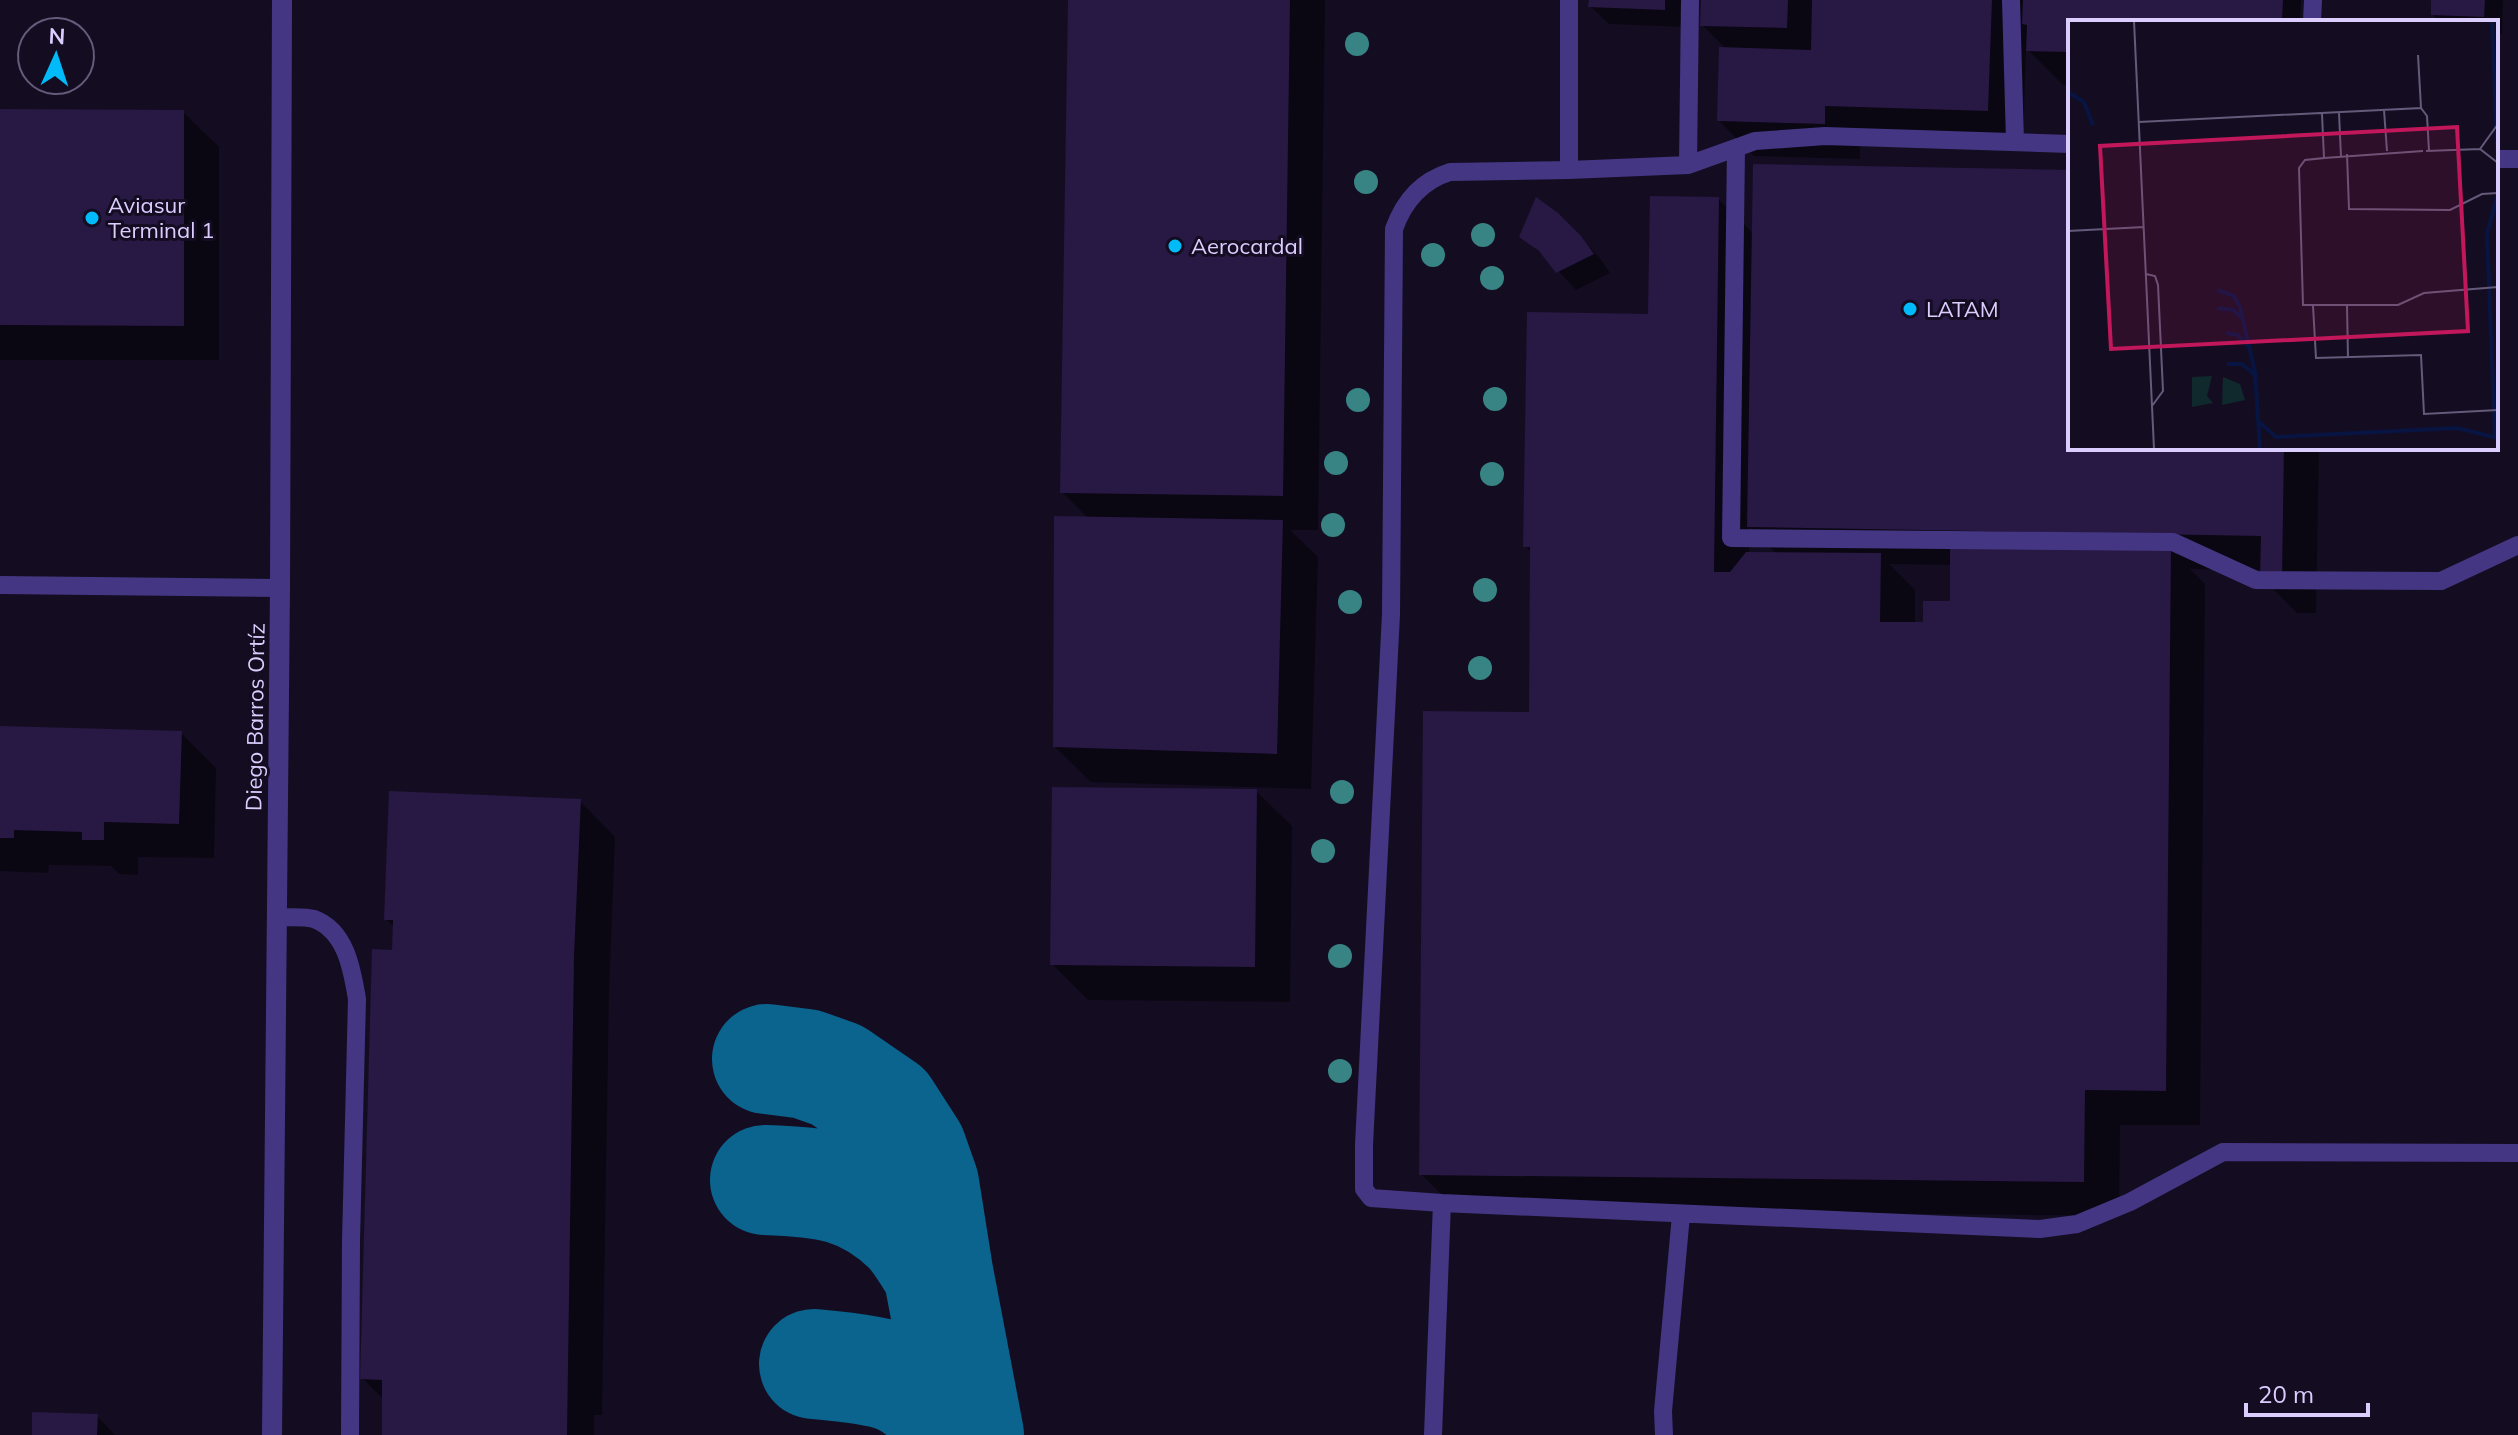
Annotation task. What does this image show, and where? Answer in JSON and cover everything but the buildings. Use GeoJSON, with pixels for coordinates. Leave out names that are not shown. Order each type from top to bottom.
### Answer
{"type":"FeatureCollection","features":[{"type":"Feature","properties":{"kind":"street","name":"Diego Barros Ortíz"},"geometry":{"type":"LineString","coordinates":[[272,1435],[282,0]]}},
{"type":"Feature","properties":{"kind":"lane"},"geometry":{"type":"LineString","coordinates":[[1569,0],[1569,170]]}},
{"type":"Feature","properties":{"kind":"lane"},"geometry":{"type":"LineString","coordinates":[[1688,165],[1690,0]]}},
{"type":"Feature","properties":{"kind":"lane"},"geometry":{"type":"LineString","coordinates":[[2011,0],[2015,141]]}},
{"type":"Feature","properties":{"kind":"lane"},"geometry":{"type":"LineString","coordinates":[[2312,20],[2313,0]]}},
{"type":"Feature","properties":{"kind":"lane"},"geometry":{"type":"LineString","coordinates":[[2068,144],[1825,136],[1755,141],[1688,165],[1450,172],[1433,177],[1402,208],[1394,229],[1391,614],[1364,1189],[1371,1198],[1442,1203],[2040,1229],[2077,1224],[2130,1202],[2223,1152],[2518,1153]]}},
{"type":"Feature","properties":{"kind":"lane"},"geometry":{"type":"LineString","coordinates":[[1736,148],[1731,538],[2173,542],[2256,580],[2441,581],[2518,545]]}},
{"type":"Feature","properties":{"kind":"lane"},"geometry":{"type":"LineString","coordinates":[[0,585],[280,588]]}},
{"type":"Feature","properties":{"kind":"lane"},"geometry":{"type":"LineString","coordinates":[[276,917],[313,919],[338,936],[351,967],[357,999],[350,1435]]}},
{"type":"Feature","properties":{"kind":"lane"},"geometry":{"type":"LineString","coordinates":[[1433,1435],[1442,1203]]}},
{"type":"Feature","properties":{"kind":"lane"},"geometry":{"type":"LineString","coordinates":[[1664,1435],[1663,1411],[1681,1215]]}},
{"type":"Feature","properties":{"kind":"taxiway"},"geometry":{"type":"LineString","coordinates":[[767,1059],[806,1064],[837,1075],[885,1108],[912,1150],[924,1184],[969,1435]]}},
{"type":"Feature","properties":{"kind":"taxiway"},"geometry":{"type":"LineString","coordinates":[[765,1180],[825,1185],[859,1195],[876,1204],[909,1230],[938,1272]]}},
{"type":"Feature","properties":{"kind":"taxiway"},"geometry":{"type":"LineString","coordinates":[[814,1364],[870,1371],[900,1379],[933,1403],[958,1435]]}},
{"type":"Feature","properties":{"kind":"place","name":"Aviasur Terminal 1"},"geometry":{"type":"Point","coordinates":[92,218]}},
{"type":"Feature","properties":{"kind":"place","name":"Aerocardal"},"geometry":{"type":"Point","coordinates":[1175,246]}},
{"type":"Feature","properties":{"kind":"place","name":"LATAM"},"geometry":{"type":"Point","coordinates":[1910,309]}}]}
